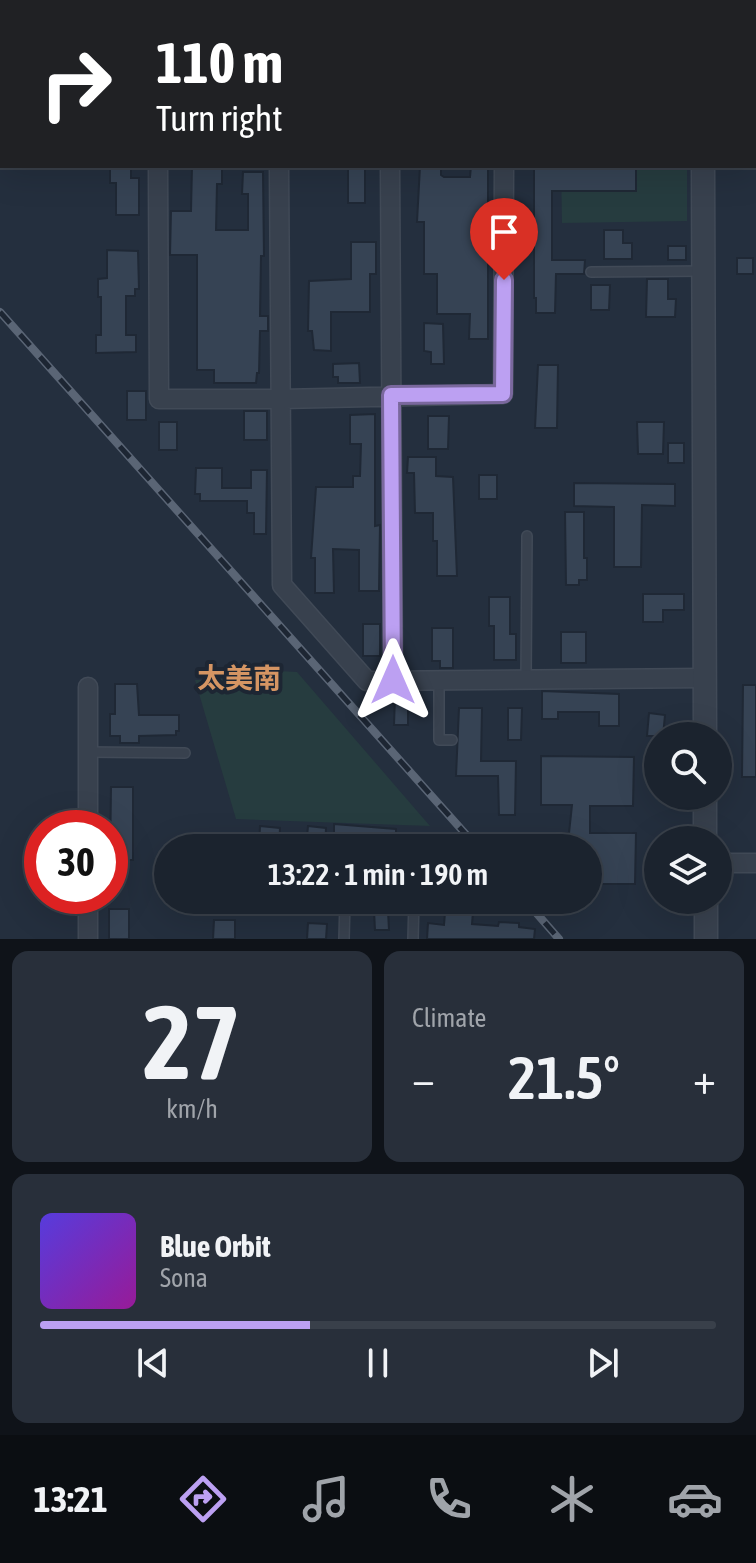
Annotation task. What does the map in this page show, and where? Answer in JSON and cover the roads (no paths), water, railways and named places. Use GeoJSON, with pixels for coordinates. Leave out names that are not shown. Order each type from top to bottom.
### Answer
{"type":"FeatureCollection","features":[{"type":"Feature","properties":{"kind":"street"},"geometry":{"type":"LineString","coordinates":[[158,168],[159,399],[503,394],[504,168]]}},
{"type":"Feature","properties":{"kind":"street"},"geometry":{"type":"LineString","coordinates":[[279,168],[282,585],[367,681],[705,678]]}},
{"type":"Feature","properties":{"kind":"street"},"geometry":{"type":"LineString","coordinates":[[390,168],[393,680]]}},
{"type":"Feature","properties":{"kind":"street"},"geometry":{"type":"LineString","coordinates":[[703,168],[705,722]]}},
{"type":"Feature","properties":{"kind":"street"},"geometry":{"type":"LineString","coordinates":[[88,687],[88,810]]}},
{"type":"Feature","properties":{"kind":"street"},"geometry":{"type":"LineString","coordinates":[[732,863],[756,863]]}},
{"type":"Feature","properties":{"kind":"street"},"geometry":{"type":"LineString","coordinates":[[88,914],[88,939]]}},
{"type":"Feature","properties":{"kind":"street"},"geometry":{"type":"LineString","coordinates":[[695,939],[701,914]]}},
{"type":"Feature","properties":{"kind":"street"},"geometry":{"type":"LineString","coordinates":[[705,914],[706,939]]}},
{"type":"Feature","properties":{"kind":"lane"},"geometry":{"type":"LineString","coordinates":[[591,272],[704,271]]}},
{"type":"Feature","properties":{"kind":"lane"},"geometry":{"type":"LineString","coordinates":[[526,680],[527,536]]}},
{"type":"Feature","properties":{"kind":"lane"},"geometry":{"type":"LineString","coordinates":[[439,681],[439,740],[452,740]]}},
{"type":"Feature","properties":{"kind":"lane"},"geometry":{"type":"LineString","coordinates":[[88,752],[185,753]]}},
{"type":"Feature","properties":{"kind":"lane"},"geometry":{"type":"LineString","coordinates":[[344,939],[345,914]]}},
{"type":"Feature","properties":{"kind":"lane"},"geometry":{"type":"LineString","coordinates":[[413,939],[414,914]]}},
{"type":"Feature","properties":{"kind":"railway"},"geometry":{"type":"LineString","coordinates":[[0,312],[466,834]]}},
{"type":"Feature","properties":{"kind":"railway"},"geometry":{"type":"LineString","coordinates":[[537,914],[559,939]]}},
{"type":"Feature","properties":{"kind":"district","name":"太美南"},"geometry":{"type":"Point","coordinates":[239,678]}}]}
